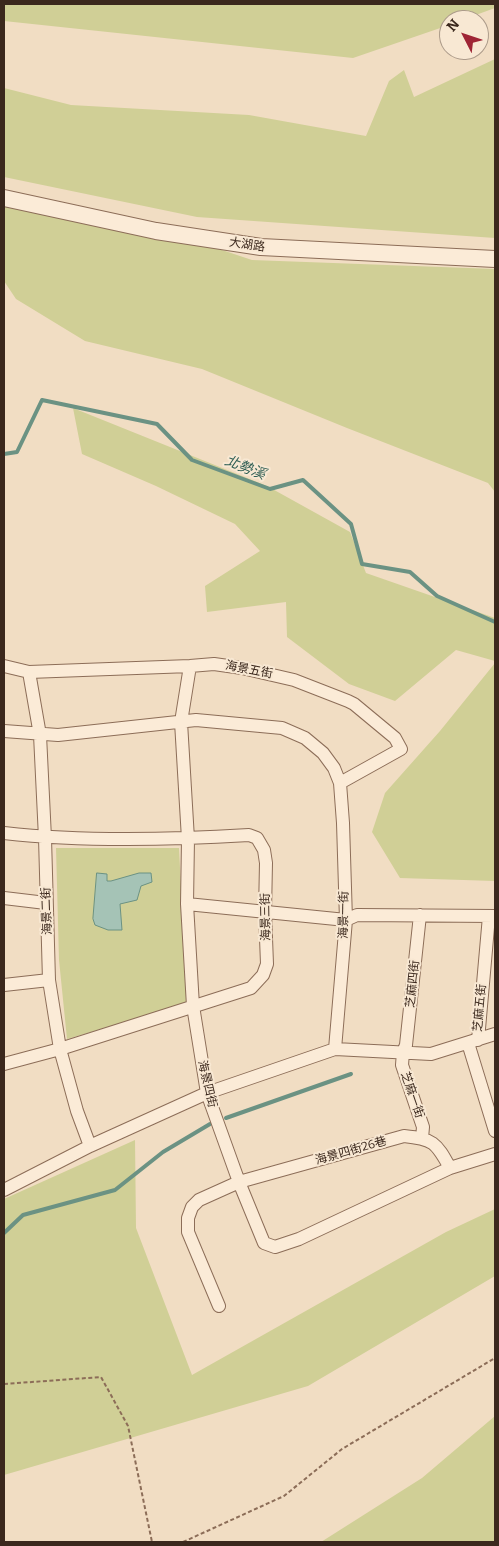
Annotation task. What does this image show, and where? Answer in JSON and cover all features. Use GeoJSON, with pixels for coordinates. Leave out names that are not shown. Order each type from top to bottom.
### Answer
{"type":"FeatureCollection","features":[{"type":"Feature","properties":{"kind":"street","name":"大湖路"},"geometry":{"type":"LineString","coordinates":[[4,198],[156,231],[260,248],[495,259]]}},
{"type":"Feature","properties":{"kind":"street","name":"海景五街"},"geometry":{"type":"LineString","coordinates":[[4,666],[29,672],[214,664],[242,668],[294,680],[354,704],[395,738],[401,749],[340,784]]}},
{"type":"Feature","properties":{"kind":"street","name":"海景四街"},"geometry":{"type":"LineString","coordinates":[[190,666],[181,722],[188,838],[187,904],[193,1006],[207,1093],[239,1182],[264,1242],[275,1247],[299,1239],[450,1168],[495,1154]]}},
{"type":"Feature","properties":{"kind":"street","name":"海景二街"},"geometry":{"type":"LineString","coordinates":[[29,672],[40,735],[49,980],[60,1050],[77,1111],[90,1146]]}},
{"type":"Feature","properties":{"kind":"street","name":"海景一街"},"geometry":{"type":"LineString","coordinates":[[4,730],[40,735],[58,735],[196,720],[282,728],[305,738],[323,753],[334,768],[340,784],[343,822],[346,920],[335,1049]]}},
{"type":"Feature","properties":{"kind":"street","name":"海景三街"},"geometry":{"type":"LineString","coordinates":[[4,833],[45,838],[188,838],[249,835],[257,838],[264,850],[266,863],[267,964],[263,976],[251,988],[60,1050],[4,1064]]}},
{"type":"Feature","properties":{"kind":"street"},"geometry":{"type":"LineString","coordinates":[[4,898],[46,902]]}},
{"type":"Feature","properties":{"kind":"street"},"geometry":{"type":"LineString","coordinates":[[187,904],[346,920],[357,915],[492,916]]}},
{"type":"Feature","properties":{"kind":"street","name":"芝麻四街"},"geometry":{"type":"LineString","coordinates":[[403,1052],[406,1045],[420,915]]}},
{"type":"Feature","properties":{"kind":"street","name":"芝麻五街"},"geometry":{"type":"LineString","coordinates":[[473,1041],[492,916]]}},
{"type":"Feature","properties":{"kind":"street"},"geometry":{"type":"LineString","coordinates":[[4,985],[49,980]]}},
{"type":"Feature","properties":{"kind":"street"},"geometry":{"type":"LineString","coordinates":[[4,1190],[90,1146],[207,1093],[335,1049],[431,1054],[495,1034]]}},
{"type":"Feature","properties":{"kind":"street"},"geometry":{"type":"LineString","coordinates":[[473,1041],[495,1130]]}},
{"type":"Feature","properties":{"kind":"street","name":"芝麻一街"},"geometry":{"type":"LineString","coordinates":[[403,1052],[402,1064],[423,1127],[422,1138]]}},
{"type":"Feature","properties":{"kind":"street","name":"海景四街26巷"},"geometry":{"type":"LineString","coordinates":[[219,1306],[188,1232],[188,1218],[192,1207],[199,1200],[239,1182],[404,1136],[422,1138]]}},
{"type":"Feature","properties":{"kind":"street"},"geometry":{"type":"LineString","coordinates":[[422,1138],[434,1144],[441,1151],[450,1168]]}},
{"type":"Feature","properties":{"kind":"path"},"geometry":{"type":"LineString","coordinates":[[183,1542],[284,1496],[342,1449],[495,1358]]}},
{"type":"Feature","properties":{"kind":"path"},"geometry":{"type":"LineString","coordinates":[[4,1384],[101,1377],[128,1426],[152,1542]]}},
{"type":"Feature","properties":{"kind":"shaded area"},"geometry":{"type":"Polygon","coordinates":[[[4,4],[495,4],[495,8],[489,10],[439,10],[439,28],[353,58],[4,21],[4,4]]]}},
{"type":"Feature","properties":{"kind":"shaded area"},"geometry":{"type":"Polygon","coordinates":[[[495,59],[495,238],[197,217],[4,177],[4,88],[71,105],[249,115],[366,136],[389,81],[404,70],[414,97],[495,59]]]}},
{"type":"Feature","properties":{"kind":"shaded area"},"geometry":{"type":"Polygon","coordinates":[[[4,203],[201,243],[252,260],[495,269],[495,492],[488,483],[202,369],[85,341],[16,299],[4,281],[4,203]]]}},
{"type":"Feature","properties":{"kind":"shaded area"},"geometry":{"type":"Polygon","coordinates":[[[73,408],[267,486],[350,532],[366,573],[495,618],[495,661],[456,650],[395,701],[349,684],[287,637],[286,602],[207,612],[205,586],[260,551],[235,524],[156,486],[82,454],[73,408]]]}},
{"type":"Feature","properties":{"kind":"shaded area"},"geometry":{"type":"Polygon","coordinates":[[[495,663],[495,881],[400,878],[372,832],[385,793],[440,731],[495,663]]]}},
{"type":"Feature","properties":{"kind":"shaded area"},"geometry":{"type":"Polygon","coordinates":[[[56,848],[179,848],[187,1004],[67,1039],[59,960],[56,848]]]}},
{"type":"Feature","properties":{"kind":"shaded area"},"geometry":{"type":"Polygon","coordinates":[[[97,873],[107,874],[107,881],[111,881],[139,873],[151,873],[152,882],[141,886],[137,900],[120,904],[122,930],[108,930],[95,925],[93,919],[97,873]]]}},
{"type":"Feature","properties":{"kind":"shaded area"},"geometry":{"type":"Polygon","coordinates":[[[135,1140],[136,1228],[192,1375],[446,1232],[495,1209],[495,1276],[308,1386],[4,1475],[4,1199],[135,1140]]]}},
{"type":"Feature","properties":{"kind":"shaded area"},"geometry":{"type":"Polygon","coordinates":[[[495,1416],[495,1542],[321,1542],[422,1478],[495,1416]]]}},
{"type":"Feature","properties":{"kind":"waterway","name":"北勢溪"},"geometry":{"type":"LineString","coordinates":[[4,454],[17,452],[42,400],[157,424],[192,460],[270,489],[303,480],[351,524],[362,564],[410,572],[437,596],[495,622]]}},
{"type":"Feature","properties":{"kind":"waterway"},"geometry":{"type":"LineString","coordinates":[[226,1118],[351,1074]]}},
{"type":"Feature","properties":{"kind":"waterway"},"geometry":{"type":"LineString","coordinates":[[4,1233],[23,1215],[115,1190],[163,1152],[210,1124]]}}]}
